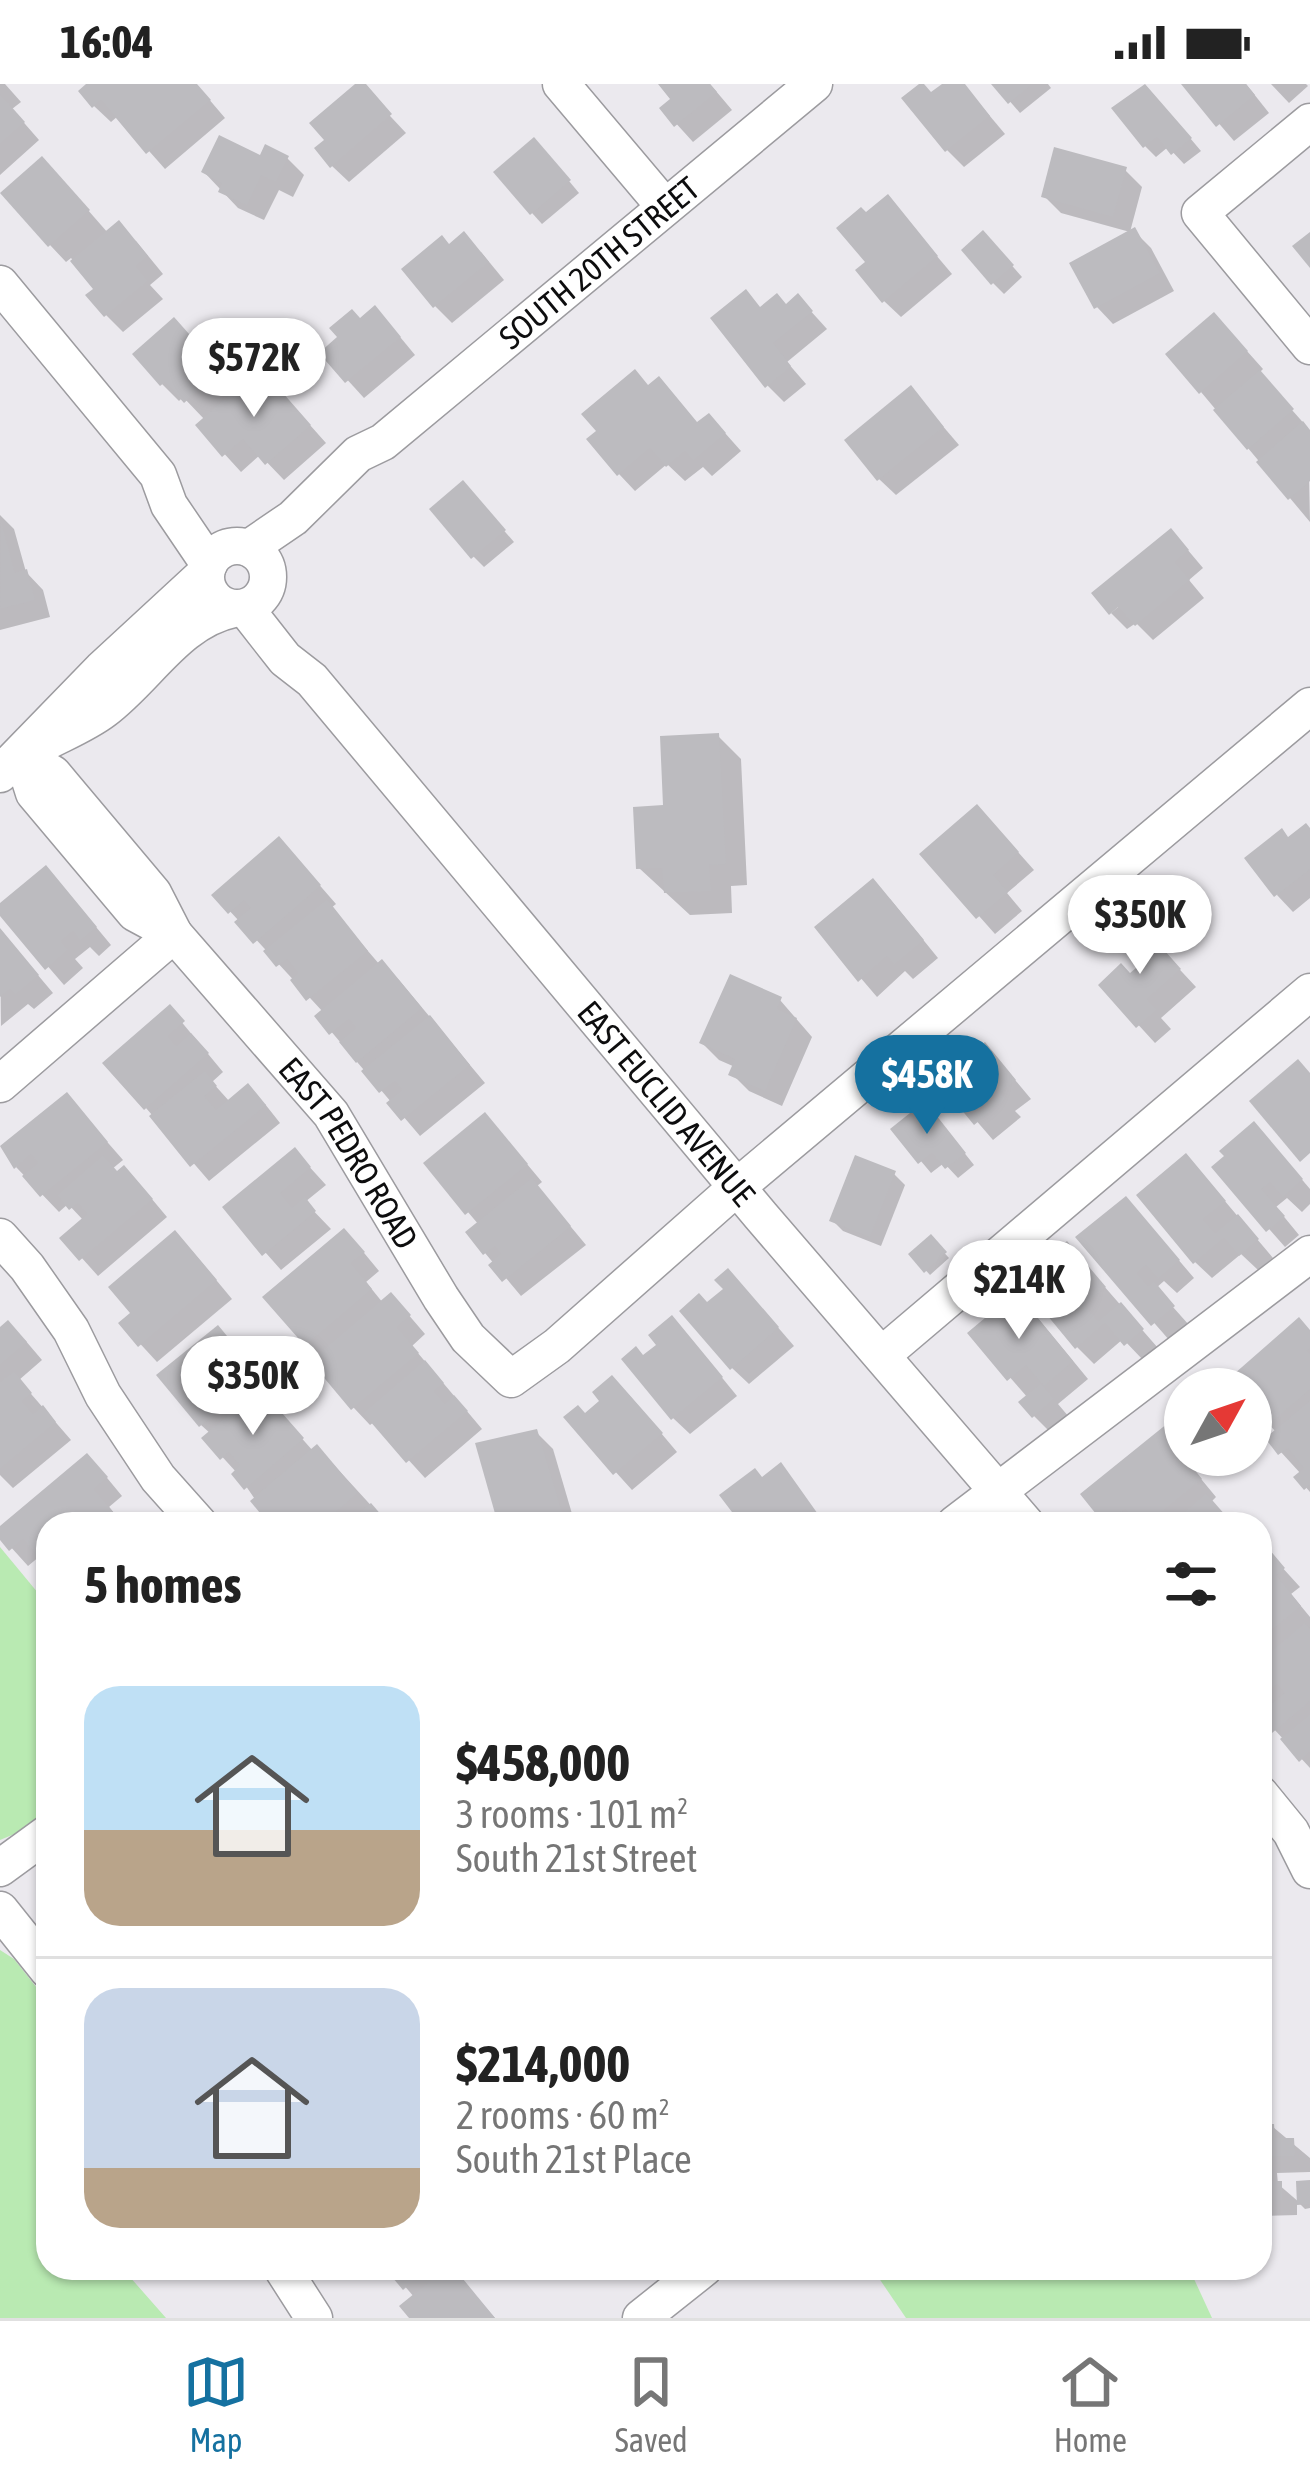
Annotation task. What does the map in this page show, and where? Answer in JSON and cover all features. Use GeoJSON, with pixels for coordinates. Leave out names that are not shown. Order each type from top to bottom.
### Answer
{"type":"FeatureCollection","features":[{"type":"Feature","properties":{"kind":"street"},"geometry":{"type":"LineString","coordinates":[[561,84],[665,207]]}},
{"type":"Feature","properties":{"kind":"street","name":"SOUTH 20TH STREET"},"geometry":{"type":"LineString","coordinates":[[11,764],[101,713],[191,625],[212,614],[238,578],[324,514],[369,470],[383,442],[814,84]]}},
{"type":"Feature","properties":{"kind":"street"},"geometry":{"type":"LineString","coordinates":[[1310,122],[1200,213],[1310,346]]}},
{"type":"Feature","properties":{"kind":"street","name":"EAST EUCLID AVENUE"},"geometry":{"type":"LineString","coordinates":[[0,284],[238,578],[285,658],[312,680],[1016,1512]]}},
{"type":"Feature","properties":{"kind":"street"},"geometry":{"type":"LineString","coordinates":[[737,1187],[1310,706]]}},
{"type":"Feature","properties":{"kind":"street","name":"EAST PEDRO ROAD"},"geometry":{"type":"LineString","coordinates":[[11,764],[52,774],[153,892],[174,934],[331,1114],[468,1338],[511,1379],[557,1346],[737,1187]]}},
{"type":"Feature","properties":{"kind":"street"},"geometry":{"type":"LineString","coordinates":[[0,1084],[174,934]]}},
{"type":"Feature","properties":{"kind":"street"},"geometry":{"type":"LineString","coordinates":[[882,1355],[1310,992]]}},
{"type":"Feature","properties":{"kind":"street"},"geometry":{"type":"LineString","coordinates":[[0,1237],[71,1330],[103,1396],[158,1478],[188,1512]]}},
{"type":"Feature","properties":{"kind":"street"},"geometry":{"type":"LineString","coordinates":[[971,1512],[1310,1254]]}},
{"type":"Feature","properties":{"kind":"street"},"geometry":{"type":"LineString","coordinates":[[1272,1812],[1291,1832],[1310,1870]]}},
{"type":"Feature","properties":{"kind":"street"},"geometry":{"type":"LineString","coordinates":[[0,1868],[36,1842]]}},
{"type":"Feature","properties":{"kind":"street"},"geometry":{"type":"LineString","coordinates":[[0,1910],[36,1955]]}},
{"type":"Feature","properties":{"kind":"street"},"geometry":{"type":"LineString","coordinates":[[290,2280],[314,2318]]}},
{"type":"Feature","properties":{"kind":"street"},"geometry":{"type":"LineString","coordinates":[[650,2315],[690,2280]]}},
{"type":"Feature","properties":{"kind":"green space"},"geometry":{"type":"Polygon","coordinates":[[[0,1547],[36,1590],[36,1820],[0,1840],[0,1547]]]}},
{"type":"Feature","properties":{"kind":"green space"},"geometry":{"type":"Polygon","coordinates":[[[0,1950],[14,1959],[36,1987],[36,2280],[133,2280],[166,2318],[0,2318],[0,1950]]]}},
{"type":"Feature","properties":{"kind":"green space"},"geometry":{"type":"Polygon","coordinates":[[[880,2280],[1195,2280],[1212,2318],[906,2318],[880,2280]]]}},
{"type":"Feature","properties":{"kind":"building"},"geometry":{"type":"Polygon","coordinates":[[[86,84],[197,84],[211,100],[146,154],[101,100],[92,108],[78,91],[86,84]]]}},
{"type":"Feature","properties":{"kind":"building"},"geometry":{"type":"Polygon","coordinates":[[[355,84],[366,84],[392,114],[330,168],[314,148],[324,140],[309,123],[355,84]]]}},
{"type":"Feature","properties":{"kind":"building"},"geometry":{"type":"Polygon","coordinates":[[[658,84],[710,84],[717,92],[674,127],[659,108],[670,99],[658,84]]]}},
{"type":"Feature","properties":{"kind":"building"},"geometry":{"type":"Polygon","coordinates":[[[919,84],[931,92],[942,84],[965,84],[990,116],[945,152],[901,98],[919,84]]]}},
{"type":"Feature","properties":{"kind":"building"},"geometry":{"type":"Polygon","coordinates":[[[991,84],[1032,84],[1008,104],[991,84]]]}},
{"type":"Feature","properties":{"kind":"building"},"geometry":{"type":"Polygon","coordinates":[[[1145,84],[1192,138],[1171,155],[1157,137],[1143,148],[1111,108],[1145,84]]]}},
{"type":"Feature","properties":{"kind":"building"},"geometry":{"type":"Polygon","coordinates":[[[1181,84],[1246,84],[1255,95],[1216,127],[1181,84]]]}},
{"type":"Feature","properties":{"kind":"building"},"geometry":{"type":"Polygon","coordinates":[[[0,94],[25,122],[0,144],[0,94]]]}},
{"type":"Feature","properties":{"kind":"building"},"geometry":{"type":"Polygon","coordinates":[[[219,135],[260,155],[265,144],[289,156],[276,182],[261,175],[247,205],[218,192],[222,183],[201,172],[219,135]]]}},
{"type":"Feature","properties":{"kind":"building"},"geometry":{"type":"Polygon","coordinates":[[[534,137],[571,180],[530,215],[493,172],[534,137]]]}},
{"type":"Feature","properties":{"kind":"building"},"geometry":{"type":"Polygon","coordinates":[[[1054,147],[1127,167],[1113,217],[1041,197],[1054,147]]]}},
{"type":"Feature","properties":{"kind":"building"},"geometry":{"type":"Polygon","coordinates":[[[42,156],[90,210],[48,247],[0,193],[42,156]]]}},
{"type":"Feature","properties":{"kind":"building"},"geometry":{"type":"Polygon","coordinates":[[[888,194],[938,256],[882,303],[855,270],[865,262],[836,228],[861,207],[866,212],[888,194]]]}},
{"type":"Feature","properties":{"kind":"building"},"geometry":{"type":"Polygon","coordinates":[[[119,220],[148,256],[136,266],[148,281],[104,317],[85,295],[93,289],[70,261],[119,220]]]}},
{"type":"Feature","properties":{"kind":"building"},"geometry":{"type":"Polygon","coordinates":[[[1135,227],[1160,273],[1094,309],[1069,263],[1135,227]]]}},
{"type":"Feature","properties":{"kind":"building"},"geometry":{"type":"Polygon","coordinates":[[[983,230],[1014,265],[991,285],[961,250],[983,230]]]}},
{"type":"Feature","properties":{"kind":"building"},"geometry":{"type":"Polygon","coordinates":[[[464,231],[489,262],[433,308],[401,269],[442,235],[449,244],[464,231]]]}},
{"type":"Feature","properties":{"kind":"building"},"geometry":{"type":"Polygon","coordinates":[[[1310,232],[1310,268],[1292,246],[1310,232]]]}},
{"type":"Feature","properties":{"kind":"building"},"geometry":{"type":"Polygon","coordinates":[[[746,289],[760,307],[777,293],[786,304],[798,293],[813,311],[773,343],[791,366],[765,388],[710,318],[746,289]]]}},
{"type":"Feature","properties":{"kind":"building"},"geometry":{"type":"Polygon","coordinates":[[[375,305],[401,337],[345,383],[319,353],[337,337],[329,328],[352,309],[360,318],[375,305]]]}},
{"type":"Feature","properties":{"kind":"building"},"geometry":{"type":"Polygon","coordinates":[[[1214,312],[1248,351],[1199,394],[1165,354],[1214,312]]]}},
{"type":"Feature","properties":{"kind":"building"},"geometry":{"type":"Polygon","coordinates":[[[174,317],[221,370],[184,403],[165,382],[160,386],[132,354],[174,317]]]}},
{"type":"Feature","properties":{"kind":"building"},"geometry":{"type":"Polygon","coordinates":[[[261,368],[311,425],[265,465],[243,439],[222,457],[195,425],[261,368]]]}},
{"type":"Feature","properties":{"kind":"building"},"geometry":{"type":"Polygon","coordinates":[[[635,369],[648,385],[659,376],[697,422],[709,413],[726,433],[693,461],[685,451],[666,467],[650,448],[617,476],[586,439],[596,431],[581,414],[635,369]]]}},
{"type":"Feature","properties":{"kind":"building"},"geometry":{"type":"Polygon","coordinates":[[[1260,370],[1294,409],[1247,450],[1213,410],[1260,370]]]}},
{"type":"Feature","properties":{"kind":"building"},"geometry":{"type":"Polygon","coordinates":[[[911,385],[944,427],[877,481],[844,440],[911,385]]]}},
{"type":"Feature","properties":{"kind":"building"},"geometry":{"type":"Polygon","coordinates":[[[1303,421],[1310,430],[1310,481],[1288,500],[1256,462],[1303,421]]]}},
{"type":"Feature","properties":{"kind":"building"},"geometry":{"type":"Polygon","coordinates":[[[463,480],[506,530],[471,559],[429,509],[463,480]]]}},
{"type":"Feature","properties":{"kind":"building"},"geometry":{"type":"Polygon","coordinates":[[[1,521],[15,573],[27,569],[35,600],[0,609],[1,521]]]}},
{"type":"Feature","properties":{"kind":"building"},"geometry":{"type":"Polygon","coordinates":[[[1171,528],[1189,550],[1175,562],[1190,580],[1135,626],[1118,607],[1109,615],[1091,593],[1171,528]]]}},
{"type":"Feature","properties":{"kind":"building"},"geometry":{"type":"Polygon","coordinates":[[[719,733],[726,864],[709,865],[711,891],[664,893],[662,868],[636,869],[633,807],[663,805],[660,736],[719,733]]]}},
{"type":"Feature","properties":{"kind":"building"},"geometry":{"type":"Polygon","coordinates":[[[977,804],[1019,852],[993,875],[1008,892],[976,919],[919,854],[977,804]]]}},
{"type":"Feature","properties":{"kind":"building"},"geometry":{"type":"Polygon","coordinates":[[[1306,823],[1310,869],[1274,897],[1244,858],[1282,828],[1288,837],[1306,823]]]}},
{"type":"Feature","properties":{"kind":"building"},"geometry":{"type":"Polygon","coordinates":[[[279,836],[321,885],[253,944],[234,922],[251,908],[244,900],[228,914],[211,895],[279,836]]]}},
{"type":"Feature","properties":{"kind":"building"},"geometry":{"type":"Polygon","coordinates":[[[46,865],[97,927],[80,941],[73,931],[61,941],[68,950],[45,970],[0,916],[0,903],[46,865]]]}},
{"type":"Feature","properties":{"kind":"building"},"geometry":{"type":"Polygon","coordinates":[[[873,878],[924,940],[894,965],[887,956],[858,982],[814,927],[873,878]]]}},
{"type":"Feature","properties":{"kind":"building"},"geometry":{"type":"Polygon","coordinates":[[[327,899],[368,951],[306,1001],[290,980],[298,973],[287,959],[276,967],[263,951],[327,899]]]}},
{"type":"Feature","properties":{"kind":"building"},"geometry":{"type":"Polygon","coordinates":[[[1140,923],[1181,969],[1147,999],[1157,1010],[1136,1028],[1098,985],[1121,963],[1130,973],[1142,963],[1121,939],[1140,923]]]}},
{"type":"Feature","properties":{"kind":"building"},"geometry":{"type":"Polygon","coordinates":[[[0,928],[39,975],[15,995],[10,989],[0,997],[0,928]]]}},
{"type":"Feature","properties":{"kind":"building"},"geometry":{"type":"Polygon","coordinates":[[[382,959],[422,1008],[356,1063],[339,1042],[356,1028],[349,1019],[329,1035],[314,1016],[382,959]]]}},
{"type":"Feature","properties":{"kind":"building"},"geometry":{"type":"Polygon","coordinates":[[[730,974],[782,997],[777,1009],[797,1018],[765,1091],[728,1075],[735,1059],[699,1043],[730,974]]]}},
{"type":"Feature","properties":{"kind":"building"},"geometry":{"type":"Polygon","coordinates":[[[170,1004],[185,1021],[168,1036],[176,1046],[191,1033],[209,1053],[144,1110],[102,1063],[170,1004]]]}},
{"type":"Feature","properties":{"kind":"building"},"geometry":{"type":"Polygon","coordinates":[[[430,1015],[470,1065],[401,1121],[386,1103],[402,1090],[395,1081],[379,1093],[361,1071],[430,1015]]]}},
{"type":"Feature","properties":{"kind":"building"},"geometry":{"type":"Polygon","coordinates":[[[985,1042],[1016,1080],[1001,1093],[1006,1099],[974,1125],[938,1081],[985,1042]]]}},
{"type":"Feature","properties":{"kind":"building"},"geometry":{"type":"Polygon","coordinates":[[[1298,1059],[1310,1073],[1310,1153],[1300,1162],[1249,1101],[1298,1059]]]}},
{"type":"Feature","properties":{"kind":"building"},"geometry":{"type":"Polygon","coordinates":[[[205,1071],[217,1086],[204,1096],[216,1110],[248,1083],[266,1105],[190,1167],[149,1116],[205,1071]]]}},
{"type":"Feature","properties":{"kind":"building"},"geometry":{"type":"Polygon","coordinates":[[[67,1092],[108,1142],[40,1197],[22,1176],[38,1163],[31,1154],[14,1169],[0,1146],[67,1092]]]}},
{"type":"Feature","properties":{"kind":"building"},"geometry":{"type":"Polygon","coordinates":[[[925,1101],[966,1153],[945,1169],[932,1153],[918,1164],[890,1129],[925,1101]]]}},
{"type":"Feature","properties":{"kind":"building"},"geometry":{"type":"Polygon","coordinates":[[[485,1112],[528,1164],[465,1215],[423,1163],[485,1112]]]}},
{"type":"Feature","properties":{"kind":"building"},"geometry":{"type":"Polygon","coordinates":[[[1254,1121],[1303,1179],[1283,1197],[1270,1182],[1261,1189],[1285,1216],[1266,1232],[1211,1167],[1224,1156],[1219,1151],[1254,1121]]]}},
{"type":"Feature","properties":{"kind":"building"},"geometry":{"type":"Polygon","coordinates":[[[295,1147],[311,1167],[280,1193],[292,1208],[305,1197],[316,1211],[262,1256],[222,1207],[295,1147]]]}},
{"type":"Feature","properties":{"kind":"building"},"geometry":{"type":"Polygon","coordinates":[[[1186,1153],[1226,1201],[1203,1219],[1215,1233],[1238,1214],[1259,1239],[1239,1256],[1224,1238],[1193,1264],[1136,1195],[1186,1153]]]}},
{"type":"Feature","properties":{"kind":"building"},"geometry":{"type":"Polygon","coordinates":[[[103,1155],[117,1171],[124,1165],[153,1199],[79,1261],[59,1238],[87,1214],[78,1203],[69,1210],[57,1195],[103,1155]]]}},
{"type":"Feature","properties":{"kind":"building"},"geometry":{"type":"Polygon","coordinates":[[[855,1155],[896,1171],[870,1237],[829,1221],[855,1155]]]}},
{"type":"Feature","properties":{"kind":"building"},"geometry":{"type":"Polygon","coordinates":[[[532,1178],[571,1226],[502,1282],[488,1265],[501,1254],[495,1246],[483,1255],[465,1232],[532,1178]]]}},
{"type":"Feature","properties":{"kind":"building"},"geometry":{"type":"Polygon","coordinates":[[[1126,1196],[1180,1260],[1158,1279],[1146,1265],[1137,1273],[1148,1286],[1154,1281],[1175,1306],[1151,1326],[1075,1237],[1126,1196]]]}},
{"type":"Feature","properties":{"kind":"building"},"geometry":{"type":"Polygon","coordinates":[[[344,1228],[365,1252],[351,1263],[372,1289],[305,1346],[262,1297],[344,1228]]]}},
{"type":"Feature","properties":{"kind":"building"},"geometry":{"type":"Polygon","coordinates":[[[175,1230],[217,1280],[138,1347],[118,1323],[130,1313],[108,1287],[175,1230]]]}},
{"type":"Feature","properties":{"kind":"building"},"geometry":{"type":"Polygon","coordinates":[[[931,1234],[947,1252],[924,1273],[908,1254],[931,1234]]]}},
{"type":"Feature","properties":{"kind":"building"},"geometry":{"type":"Polygon","coordinates":[[[1067,1241],[1106,1287],[1085,1305],[1098,1321],[1121,1302],[1144,1329],[1124,1346],[1105,1323],[1075,1349],[1019,1281],[1067,1241]]]}},
{"type":"Feature","properties":{"kind":"building"},"geometry":{"type":"Polygon","coordinates":[[[728,1268],[779,1327],[730,1370],[679,1311],[699,1293],[707,1302],[723,1289],[714,1280],[728,1268]]]}},
{"type":"Feature","properties":{"kind":"building"},"geometry":{"type":"Polygon","coordinates":[[[391,1292],[411,1315],[397,1327],[419,1353],[351,1410],[310,1361],[391,1292]]]}},
{"type":"Feature","properties":{"kind":"building"},"geometry":{"type":"Polygon","coordinates":[[[1016,1292],[1073,1361],[1044,1386],[1026,1365],[1007,1381],[967,1333],[1016,1292]]]}},
{"type":"Feature","properties":{"kind":"building"},"geometry":{"type":"Polygon","coordinates":[[[672,1315],[723,1377],[671,1420],[621,1359],[636,1346],[643,1355],[656,1345],[648,1335],[672,1315]]]}},
{"type":"Feature","properties":{"kind":"building"},"geometry":{"type":"Polygon","coordinates":[[[1299,1317],[1310,1330],[1306,1351],[1310,1389],[1272,1422],[1272,1368],[1241,1368],[1299,1317]]]}},
{"type":"Feature","properties":{"kind":"building"},"geometry":{"type":"Polygon","coordinates":[[[8,1320],[27,1342],[0,1365],[0,1327],[8,1320]]]}},
{"type":"Feature","properties":{"kind":"building"},"geometry":{"type":"Polygon","coordinates":[[[218,1325],[260,1376],[199,1427],[156,1375],[218,1325]]]}},
{"type":"Feature","properties":{"kind":"building"},"geometry":{"type":"Polygon","coordinates":[[[425,1360],[444,1383],[434,1391],[445,1404],[454,1395],[468,1411],[406,1463],[363,1413],[425,1360]]]}},
{"type":"Feature","properties":{"kind":"building"},"geometry":{"type":"Polygon","coordinates":[[[14,1371],[32,1393],[22,1401],[33,1414],[43,1405],[56,1422],[0,1469],[0,1382],[14,1371]]]}},
{"type":"Feature","properties":{"kind":"building"},"geometry":{"type":"Polygon","coordinates":[[[612,1375],[663,1433],[613,1475],[563,1417],[578,1405],[585,1413],[599,1401],[592,1392],[612,1375]]]}},
{"type":"Feature","properties":{"kind":"building"},"geometry":{"type":"Polygon","coordinates":[[[1041,1383],[1054,1399],[1032,1418],[1018,1402],[1041,1383]]]}},
{"type":"Feature","properties":{"kind":"building"},"geometry":{"type":"Polygon","coordinates":[[[260,1388],[304,1438],[244,1490],[231,1474],[240,1465],[229,1452],[220,1460],[201,1438],[260,1388]]]}},
{"type":"Feature","properties":{"kind":"building"},"geometry":{"type":"Polygon","coordinates":[[[1310,1401],[1310,1485],[1304,1490],[1293,1477],[1304,1468],[1288,1448],[1278,1455],[1272,1447],[1272,1432],[1310,1401]]]}},
{"type":"Feature","properties":{"kind":"building"},"geometry":{"type":"Polygon","coordinates":[[[1164,1426],[1164,1476],[1202,1479],[1162,1512],[1094,1512],[1080,1494],[1164,1426]]]}},
{"type":"Feature","properties":{"kind":"building"},"geometry":{"type":"Polygon","coordinates":[[[537,1429],[562,1512],[495,1512],[475,1443],[537,1429]]]}},
{"type":"Feature","properties":{"kind":"building"},"geometry":{"type":"Polygon","coordinates":[[[317,1444],[358,1493],[335,1512],[259,1512],[250,1501],[317,1444]]]}},
{"type":"Feature","properties":{"kind":"building"},"geometry":{"type":"Polygon","coordinates":[[[87,1453],[108,1477],[94,1489],[113,1512],[36,1512],[36,1555],[23,1539],[9,1551],[0,1540],[0,1526],[87,1453]]]}},
{"type":"Feature","properties":{"kind":"building"},"geometry":{"type":"Polygon","coordinates":[[[781,1462],[816,1512],[732,1512],[719,1495],[755,1468],[762,1477],[781,1462]]]}},
{"type":"Feature","properties":{"kind":"building"},"geometry":{"type":"Polygon","coordinates":[[[1206,1493],[1223,1512],[1185,1512],[1206,1493]]]}},
{"type":"Feature","properties":{"kind":"building"},"geometry":{"type":"Polygon","coordinates":[[[1272,1553],[1285,1568],[1276,1575],[1301,1606],[1272,1629],[1272,1553]]]}},
{"type":"Feature","properties":{"kind":"building"},"geometry":{"type":"Polygon","coordinates":[[[1305,1623],[1310,1629],[1310,1701],[1272,1733],[1272,1703],[1285,1693],[1277,1684],[1272,1688],[1272,1651],[1305,1623]]]}},
{"type":"Feature","properties":{"kind":"building"},"geometry":{"type":"Polygon","coordinates":[[[1310,1714],[1310,1752],[1299,1762],[1280,1739],[1310,1714]]]}},
{"type":"Feature","properties":{"kind":"building"},"geometry":{"type":"Polygon","coordinates":[[[1272,2124],[1275,2138],[1294,2138],[1295,2156],[1272,2157],[1272,2124]]]}},
{"type":"Feature","properties":{"kind":"building"},"geometry":{"type":"Polygon","coordinates":[[[1310,2180],[1310,2204],[1297,2205],[1296,2181],[1310,2180]]]}},
{"type":"Feature","properties":{"kind":"building"},"geometry":{"type":"Polygon","coordinates":[[[1272,2181],[1282,2181],[1282,2200],[1272,2200],[1272,2181]]]}},
{"type":"Feature","properties":{"kind":"building"},"geometry":{"type":"Polygon","coordinates":[[[395,2280],[414,2280],[403,2290],[395,2280]]]}},
{"type":"Feature","properties":{"kind":"building"},"geometry":{"type":"Polygon","coordinates":[[[431,2280],[464,2280],[495,2318],[409,2318],[399,2306],[431,2280]]]}}]}
